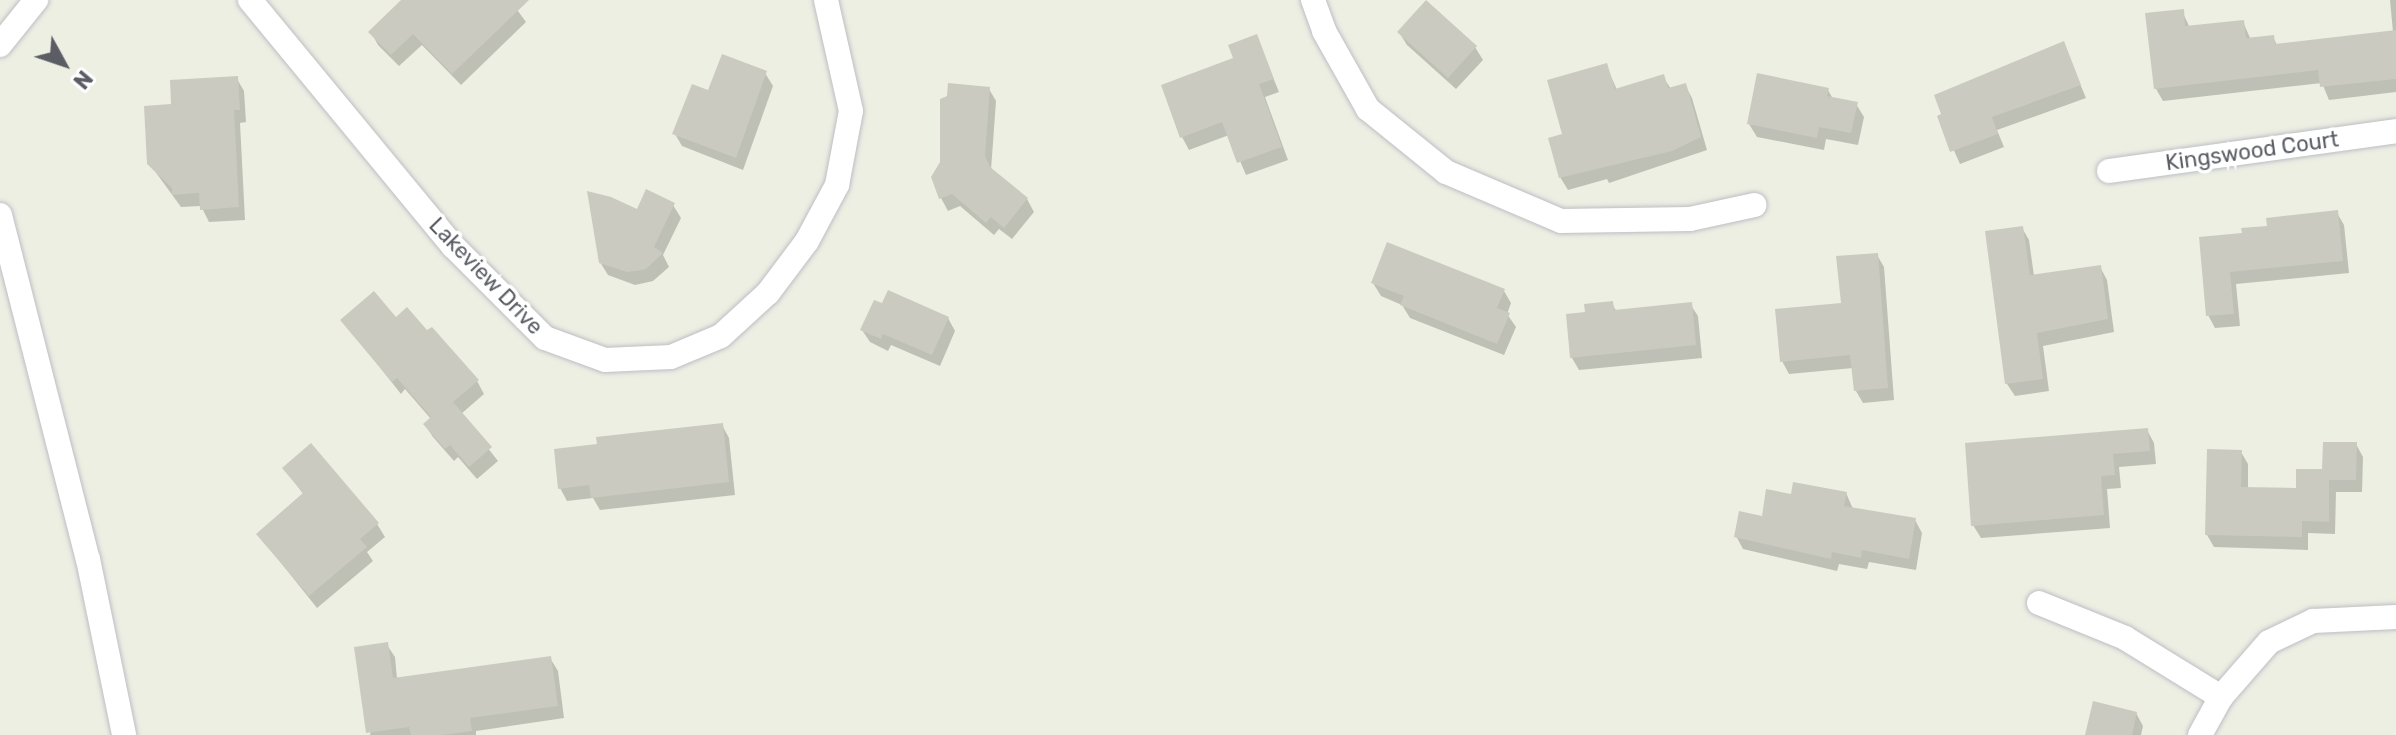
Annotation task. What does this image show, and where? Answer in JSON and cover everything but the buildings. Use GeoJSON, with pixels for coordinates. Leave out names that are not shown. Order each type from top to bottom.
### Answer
{"type":"FeatureCollection","features":[{"type":"Feature","properties":{"kind":"street"},"geometry":{"type":"LineString","coordinates":[[0,45],[36,0]]}},
{"type":"Feature","properties":{"kind":"street","name":"Lakeview Drive"},"geometry":{"type":"LineString","coordinates":[[250,0],[453,246],[545,338],[605,360],[671,357],[721,336],[768,293],[807,241],[837,185],[851,111],[826,0]]}},
{"type":"Feature","properties":{"kind":"street"},"geometry":{"type":"LineString","coordinates":[[1313,0],[1324,31],[1368,109],[1446,172],[1561,221],[1690,219],[1754,205]]}},
{"type":"Feature","properties":{"kind":"street","name":"Kingswood Court"},"geometry":{"type":"LineString","coordinates":[[2109,171],[2396,131]]}},
{"type":"Feature","properties":{"kind":"street"},"geometry":{"type":"LineString","coordinates":[[0,215],[84,544],[124,735]]}},
{"type":"Feature","properties":{"kind":"street"},"geometry":{"type":"LineString","coordinates":[[2039,603],[2125,638],[2221,697]]}},
{"type":"Feature","properties":{"kind":"street"},"geometry":{"type":"LineString","coordinates":[[2200,735],[2221,697],[2269,642],[2313,621],[2396,617]]}}]}
